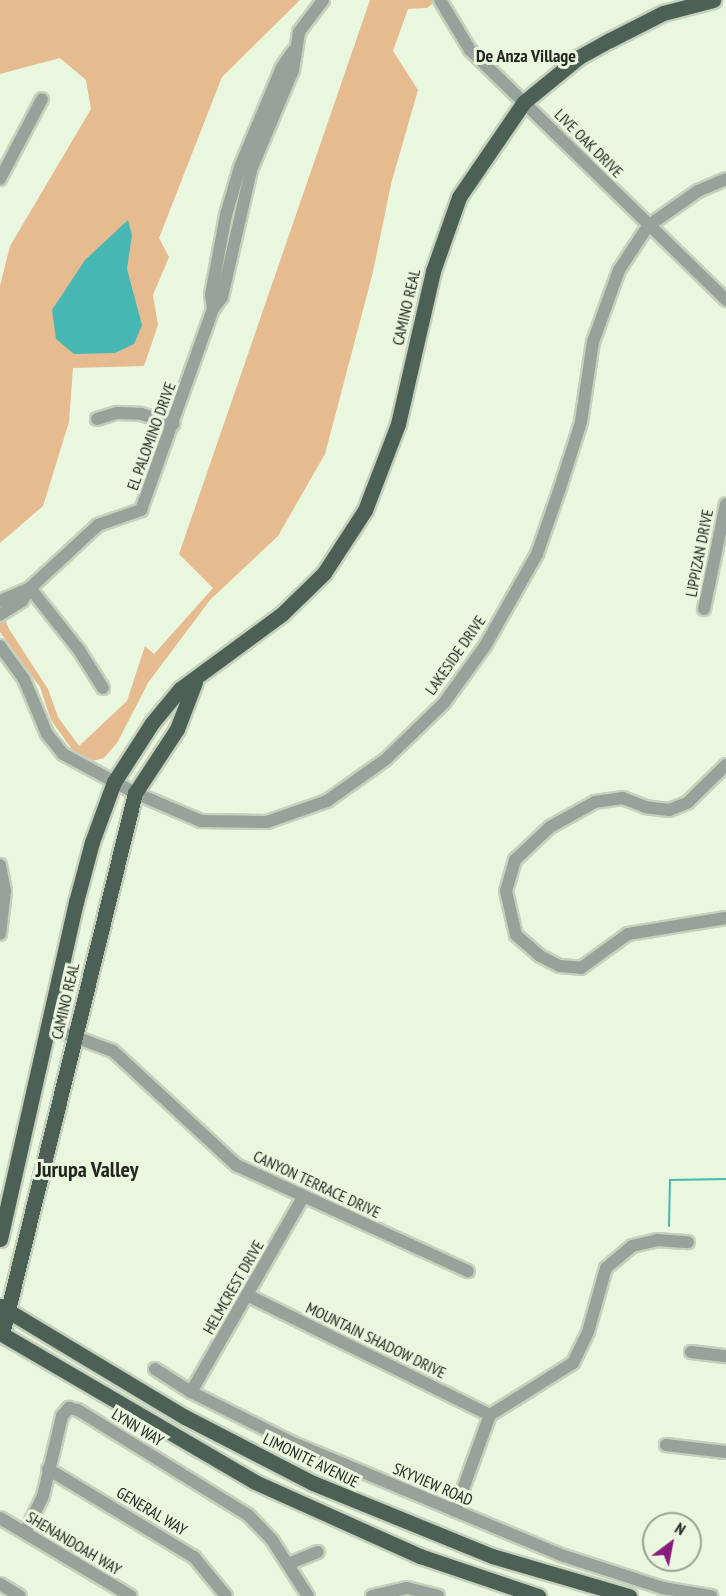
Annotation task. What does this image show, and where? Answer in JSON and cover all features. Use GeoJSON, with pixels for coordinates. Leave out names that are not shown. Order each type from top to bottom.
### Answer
{"type":"FeatureCollection","features":[{"type":"Feature","properties":{"kind":"main road","name":"CAMINO REAL"},"geometry":{"type":"LineString","coordinates":[[0,1239],[92,842],[114,783],[152,723],[180,689],[195,681],[282,614],[324,573],[364,510],[398,424],[433,271],[459,197],[524,102],[579,57],[610,40],[663,13],[713,0]]}},
{"type":"Feature","properties":{"kind":"main road","name":"CAMINO REAL"},"geometry":{"type":"LineString","coordinates":[[1,1336],[4,1308],[135,794],[177,729],[195,681]]}},
{"type":"Feature","properties":{"kind":"main road","name":"LIMONITE AVENUE"},"geometry":{"type":"LineString","coordinates":[[4,1308],[185,1417],[313,1483],[492,1556],[629,1596]]}},
{"type":"Feature","properties":{"kind":"main road"},"geometry":{"type":"LineString","coordinates":[[1,1336],[192,1448],[265,1487],[420,1556],[538,1596]]}},
{"type":"Feature","properties":{"kind":"street","name":"EL PALOMINO DRIVE"},"geometry":{"type":"LineString","coordinates":[[0,615],[7,601],[30,588],[98,525],[141,510],[174,424],[213,309],[222,297],[251,170],[292,70],[293,51],[299,32],[323,0]]}},
{"type":"Feature","properties":{"kind":"street","name":"LIVE OAK DRIVE"},"geometry":{"type":"LineString","coordinates":[[440,0],[470,50],[726,300]]}},
{"type":"Feature","properties":{"kind":"street"},"geometry":{"type":"LineString","coordinates":[[0,179],[42,99]]}},
{"type":"Feature","properties":{"kind":"street","name":"LAKESIDE DRIVE"},"geometry":{"type":"LineString","coordinates":[[0,646],[24,679],[47,734],[63,754],[135,794],[201,820],[267,822],[327,801],[385,760],[444,703],[485,646],[537,554],[581,422],[593,342],[619,270],[648,225],[698,190],[726,179]]}},
{"type":"Feature","properties":{"kind":"street"},"geometry":{"type":"LineString","coordinates":[[97,419],[117,413],[141,414],[174,424]]}},
{"type":"Feature","properties":{"kind":"street","name":"LIPPIZAN DRIVE"},"geometry":{"type":"LineString","coordinates":[[704,609],[726,504]]}},
{"type":"Feature","properties":{"kind":"street"},"geometry":{"type":"LineString","coordinates":[[30,588],[73,641],[103,688]]}},
{"type":"Feature","properties":{"kind":"street"},"geometry":{"type":"LineString","coordinates":[[726,765],[687,802],[669,810],[646,807],[623,798],[595,802],[550,827],[515,860],[506,891],[516,935],[540,956],[570,967],[581,968],[628,934],[726,918]]}},
{"type":"Feature","properties":{"kind":"street"},"geometry":{"type":"LineString","coordinates":[[0,865],[5,891],[0,934]]}},
{"type":"Feature","properties":{"kind":"street","name":"CANYON TERRACE DRIVE"},"geometry":{"type":"LineString","coordinates":[[48,1027],[113,1051],[236,1164],[303,1197],[468,1271]]}},
{"type":"Feature","properties":{"kind":"street","name":"HELMCREST DRIVE"},"geometry":{"type":"LineString","coordinates":[[191,1392],[303,1197]]}},
{"type":"Feature","properties":{"kind":"street"},"geometry":{"type":"LineString","coordinates":[[455,1511],[490,1415],[573,1363],[588,1332],[606,1268],[632,1246],[657,1240],[688,1242]]}},
{"type":"Feature","properties":{"kind":"street","name":"MOUNTAIN SHADOW DRIVE"},"geometry":{"type":"LineString","coordinates":[[247,1295],[490,1415]]}},
{"type":"Feature","properties":{"kind":"street"},"geometry":{"type":"LineString","coordinates":[[691,1352],[726,1356]]}},
{"type":"Feature","properties":{"kind":"street","name":"SKYVIEW ROAD"},"geometry":{"type":"LineString","coordinates":[[155,1369],[191,1392],[291,1442],[564,1557],[663,1587],[711,1596]]}},
{"type":"Feature","properties":{"kind":"street","name":"LYNN WAY"},"geometry":{"type":"LineString","coordinates":[[25,1533],[39,1510],[62,1416],[69,1408],[78,1410],[233,1503],[263,1530],[308,1596]]}},
{"type":"Feature","properties":{"kind":"street"},"geometry":{"type":"LineString","coordinates":[[666,1445],[726,1452]]}},
{"type":"Feature","properties":{"kind":"street","name":"GENERAL WAY"},"geometry":{"type":"LineString","coordinates":[[48,1469],[194,1557],[226,1596]]}},
{"type":"Feature","properties":{"kind":"street","name":"SHENANDOAH WAY"},"geometry":{"type":"LineString","coordinates":[[0,1518],[130,1596]]}},
{"type":"Feature","properties":{"kind":"street"},"geometry":{"type":"LineString","coordinates":[[288,1564],[318,1552]]}},
{"type":"Feature","properties":{"kind":"street"},"geometry":{"type":"LineString","coordinates":[[0,1584],[20,1596]]}},
{"type":"Feature","properties":{"kind":"street"},"geometry":{"type":"LineString","coordinates":[[372,1596],[407,1588],[438,1596]]}},
{"type":"Feature","properties":{"kind":"shaded area"},"geometry":{"type":"Polygon","coordinates":[[[0,0],[300,0],[222,77],[159,238],[169,257],[153,295],[158,325],[144,366],[73,368],[69,422],[43,506],[0,543],[0,286],[10,246],[91,109],[86,80],[60,58],[0,74],[0,0]]]}},
{"type":"Feature","properties":{"kind":"shaded area"},"geometry":{"type":"Polygon","coordinates":[[[370,0],[437,0],[427,8],[408,9],[393,51],[418,90],[391,184],[373,272],[325,454],[278,536],[210,600],[148,683],[117,743],[104,758],[92,761],[76,755],[51,720],[40,687],[0,632],[0,606],[9,629],[48,689],[58,717],[79,746],[127,701],[145,646],[154,654],[213,588],[179,554],[370,0]]]}},
{"type":"Feature","properties":{"kind":"water"},"geometry":{"type":"Polygon","coordinates":[[[128,220],[132,235],[127,269],[142,325],[134,344],[115,353],[74,354],[56,339],[52,310],[85,260],[128,220]]]}},
{"type":"Feature","properties":{"kind":"waterway"},"geometry":{"type":"LineString","coordinates":[[669,1226],[670,1180],[726,1179]]}},
{"type":"Feature","properties":{"kind":"district","name":"De Anza Village"},"geometry":{"type":"Point","coordinates":[526,56]}},
{"type":"Feature","properties":{"kind":"district","name":"Jurupa Valley"},"geometry":{"type":"Point","coordinates":[87,1170]}}]}
